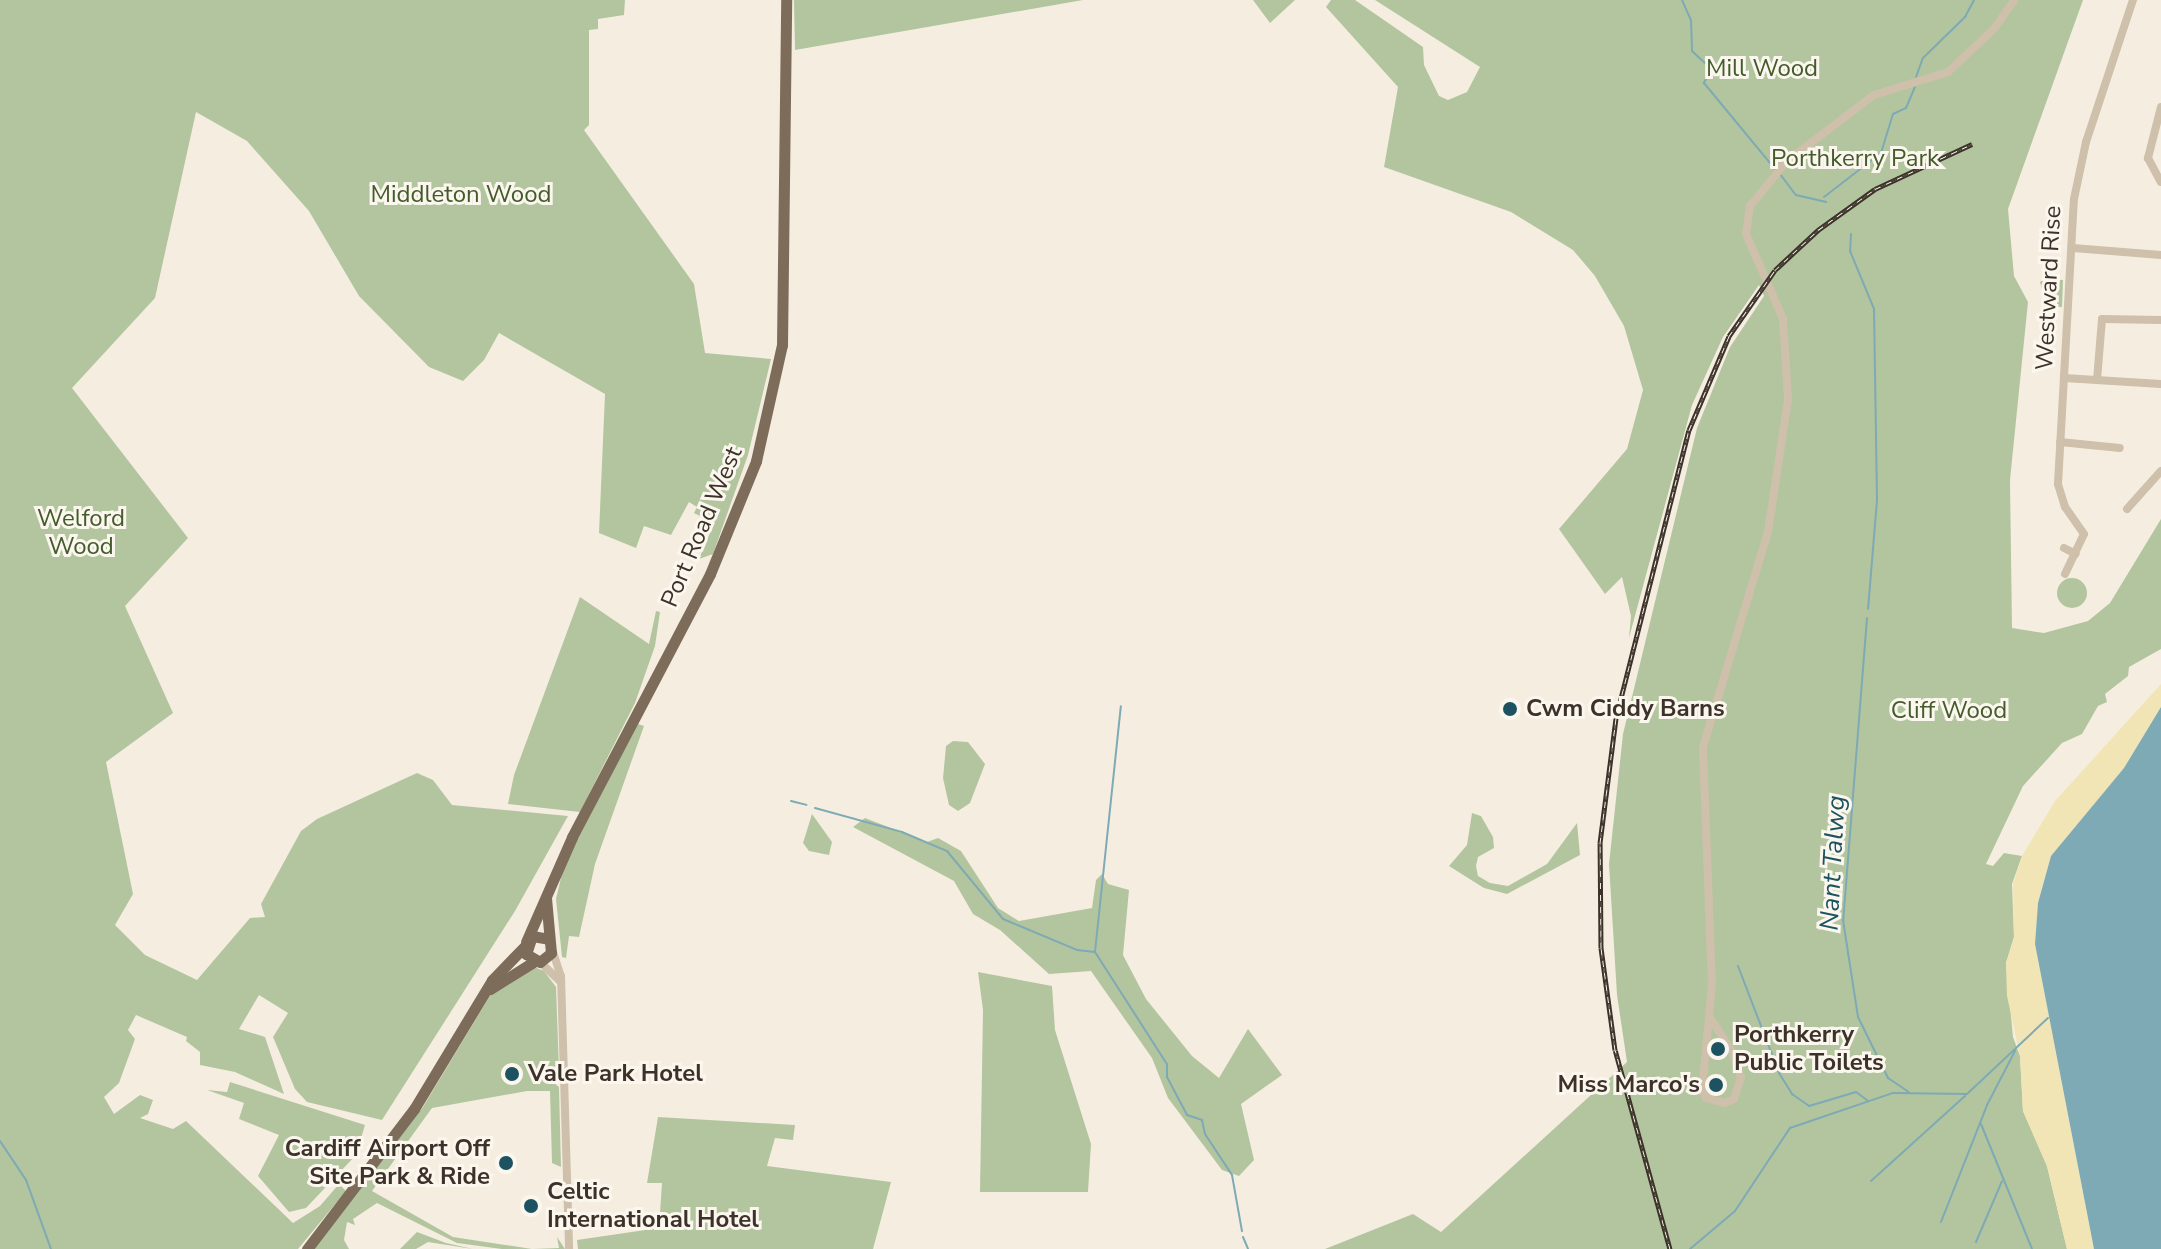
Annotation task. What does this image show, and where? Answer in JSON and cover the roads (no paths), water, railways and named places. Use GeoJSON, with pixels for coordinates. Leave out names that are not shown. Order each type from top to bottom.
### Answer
{"type":"FeatureCollection","features":[{"type":"Feature","properties":{"kind":"main road","name":"Port Road West"},"geometry":{"type":"LineString","coordinates":[[307,1249],[398,1132],[490,989],[525,944],[710,574],[756,461],[782,345],[786,0]]}},
{"type":"Feature","properties":{"kind":"main road"},"geometry":{"type":"LineString","coordinates":[[490,989],[538,961],[550,944],[546,897]]}},
{"type":"Feature","properties":{"kind":"main road"},"geometry":{"type":"LineString","coordinates":[[538,961],[525,944],[539,934],[550,944]]}},
{"type":"Feature","properties":{"kind":"street"},"geometry":{"type":"LineString","coordinates":[[1711,1019],[1732,1051],[1741,1077],[1734,1099],[1724,1103],[1706,1098],[1702,1091],[1711,1019],[1704,735],[1760,560],[1787,427],[1783,319],[1746,234],[1750,206],[1777,171],[1874,95],[1948,72],[1994,29],[2014,0]]}},
{"type":"Feature","properties":{"kind":"street","name":"Westward Rise"},"geometry":{"type":"LineString","coordinates":[[2065,574],[2084,529],[2060,498],[2060,442],[2079,170],[2133,0]]}},
{"type":"Feature","properties":{"kind":"street"},"geometry":{"type":"LineString","coordinates":[[2161,107],[2148,158],[2161,182]]}},
{"type":"Feature","properties":{"kind":"street"},"geometry":{"type":"LineString","coordinates":[[2073,248],[2161,255]]}},
{"type":"Feature","properties":{"kind":"street"},"geometry":{"type":"LineString","coordinates":[[2097,380],[2102,319],[2161,320]]}},
{"type":"Feature","properties":{"kind":"street"},"geometry":{"type":"LineString","coordinates":[[2064,378],[2161,384]]}},
{"type":"Feature","properties":{"kind":"street"},"geometry":{"type":"LineString","coordinates":[[2060,442],[2120,448]]}},
{"type":"Feature","properties":{"kind":"street"},"geometry":{"type":"LineString","coordinates":[[2127,509],[2161,471]]}},
{"type":"Feature","properties":{"kind":"street"},"geometry":{"type":"LineString","coordinates":[[2064,548],[2076,554]]}},
{"type":"Feature","properties":{"kind":"street"},"geometry":{"type":"LineString","coordinates":[[550,944],[560,981],[569,1249]]}},
{"type":"Feature","properties":{"kind":"street"},"geometry":{"type":"LineString","coordinates":[[538,961],[560,981]]}},
{"type":"Feature","properties":{"kind":"water"},"geometry":{"type":"Polygon","coordinates":[[[2161,707],[2161,1249],[2094,1249],[2035,944],[2038,903],[2051,856],[2124,768],[2161,707]]]}},
{"type":"Feature","properties":{"kind":"waterway","name":"Nant Talwg"},"geometry":{"type":"LineString","coordinates":[[1682,0],[1691,20],[1692,51],[1711,69],[1704,83],[1775,169]]}},
{"type":"Feature","properties":{"kind":"waterway"},"geometry":{"type":"LineString","coordinates":[[1916,77],[1923,58],[1965,17],[1974,0]]}},
{"type":"Feature","properties":{"kind":"waterway"},"geometry":{"type":"LineString","coordinates":[[1824,197],[1881,153],[1893,114],[1906,108],[1915,87]]}},
{"type":"Feature","properties":{"kind":"waterway","name":"Nant Talwg"},"geometry":{"type":"LineString","coordinates":[[1780,174],[1796,195],[1826,202]]}},
{"type":"Feature","properties":{"kind":"waterway","name":"Nant Talwg"},"geometry":{"type":"LineString","coordinates":[[1851,234],[1850,251],[1874,309],[1877,500],[1868,609]]}},
{"type":"Feature","properties":{"kind":"waterway","name":"Nant Talwg"},"geometry":{"type":"LineString","coordinates":[[1867,618],[1843,920],[1858,1017],[1888,1078],[1909,1092]]}},
{"type":"Feature","properties":{"kind":"waterway"},"geometry":{"type":"LineString","coordinates":[[1095,952],[1121,706]]}},
{"type":"Feature","properties":{"kind":"waterway"},"geometry":{"type":"LineString","coordinates":[[791,801],[807,805]]}},
{"type":"Feature","properties":{"kind":"waterway"},"geometry":{"type":"LineString","coordinates":[[815,808],[902,832],[947,851],[1003,919],[1077,950],[1095,952],[1167,1064],[1167,1077],[1187,1115],[1202,1120],[1205,1134],[1232,1175],[1242,1231]]}},
{"type":"Feature","properties":{"kind":"waterway"},"geometry":{"type":"LineString","coordinates":[[1738,966],[1779,1073],[1792,1094],[1809,1106],[1856,1092],[1867,1100]]}},
{"type":"Feature","properties":{"kind":"waterway"},"geometry":{"type":"LineString","coordinates":[[1690,1249],[1735,1211],[1790,1128],[1893,1093],[1967,1094],[2048,1018]]}},
{"type":"Feature","properties":{"kind":"waterway"},"geometry":{"type":"LineString","coordinates":[[1941,1222],[1987,1105],[2015,1051]]}},
{"type":"Feature","properties":{"kind":"waterway"},"geometry":{"type":"LineString","coordinates":[[1871,1181],[1965,1096]]}},
{"type":"Feature","properties":{"kind":"waterway"},"geometry":{"type":"LineString","coordinates":[[1981,1124],[2032,1249]]}},
{"type":"Feature","properties":{"kind":"waterway"},"geometry":{"type":"LineString","coordinates":[[0,1141],[26,1180],[51,1249]]}},
{"type":"Feature","properties":{"kind":"waterway"},"geometry":{"type":"LineString","coordinates":[[1976,1242],[2002,1181]]}},
{"type":"Feature","properties":{"kind":"waterway"},"geometry":{"type":"LineString","coordinates":[[1243,1237],[1248,1249]]}},
{"type":"Feature","properties":{"kind":"railway"},"geometry":{"type":"LineString","coordinates":[[1670,1249],[1615,1050],[1601,948],[1600,843],[1616,718],[1689,430],[1729,336],[1775,270],[1818,230],[1875,189],[1972,144]]}},
{"type":"Feature","properties":{"kind":"place","name":"Cwm Ciddy Barns"},"geometry":{"type":"Point","coordinates":[1510,709]}},
{"type":"Feature","properties":{"kind":"place","name":"Porthkerry Public Toilets"},"geometry":{"type":"Point","coordinates":[1718,1049]}},
{"type":"Feature","properties":{"kind":"place","name":"Vale Park Hotel"},"geometry":{"type":"Point","coordinates":[512,1074]}},
{"type":"Feature","properties":{"kind":"place","name":"Miss Marco's"},"geometry":{"type":"Point","coordinates":[1716,1085]}},
{"type":"Feature","properties":{"kind":"place","name":"Cardiff Airport Off Site Park & Ride"},"geometry":{"type":"Point","coordinates":[506,1163]}},
{"type":"Feature","properties":{"kind":"place","name":"Celtic International Hotel"},"geometry":{"type":"Point","coordinates":[531,1206]}},
{"type":"Feature","properties":{"kind":"park label","name":"Mill Wood"},"geometry":{"type":"Point","coordinates":[1762,69]}},
{"type":"Feature","properties":{"kind":"park label","name":"Porthkerry Park"},"geometry":{"type":"Point","coordinates":[1855,159]}},
{"type":"Feature","properties":{"kind":"park label","name":"Middleton Wood"},"geometry":{"type":"Point","coordinates":[461,195]}},
{"type":"Feature","properties":{"kind":"park label","name":"Welford Wood"},"geometry":{"type":"Point","coordinates":[81,533]}},
{"type":"Feature","properties":{"kind":"park label","name":"Cliff Wood"},"geometry":{"type":"Point","coordinates":[1949,711]}}]}
